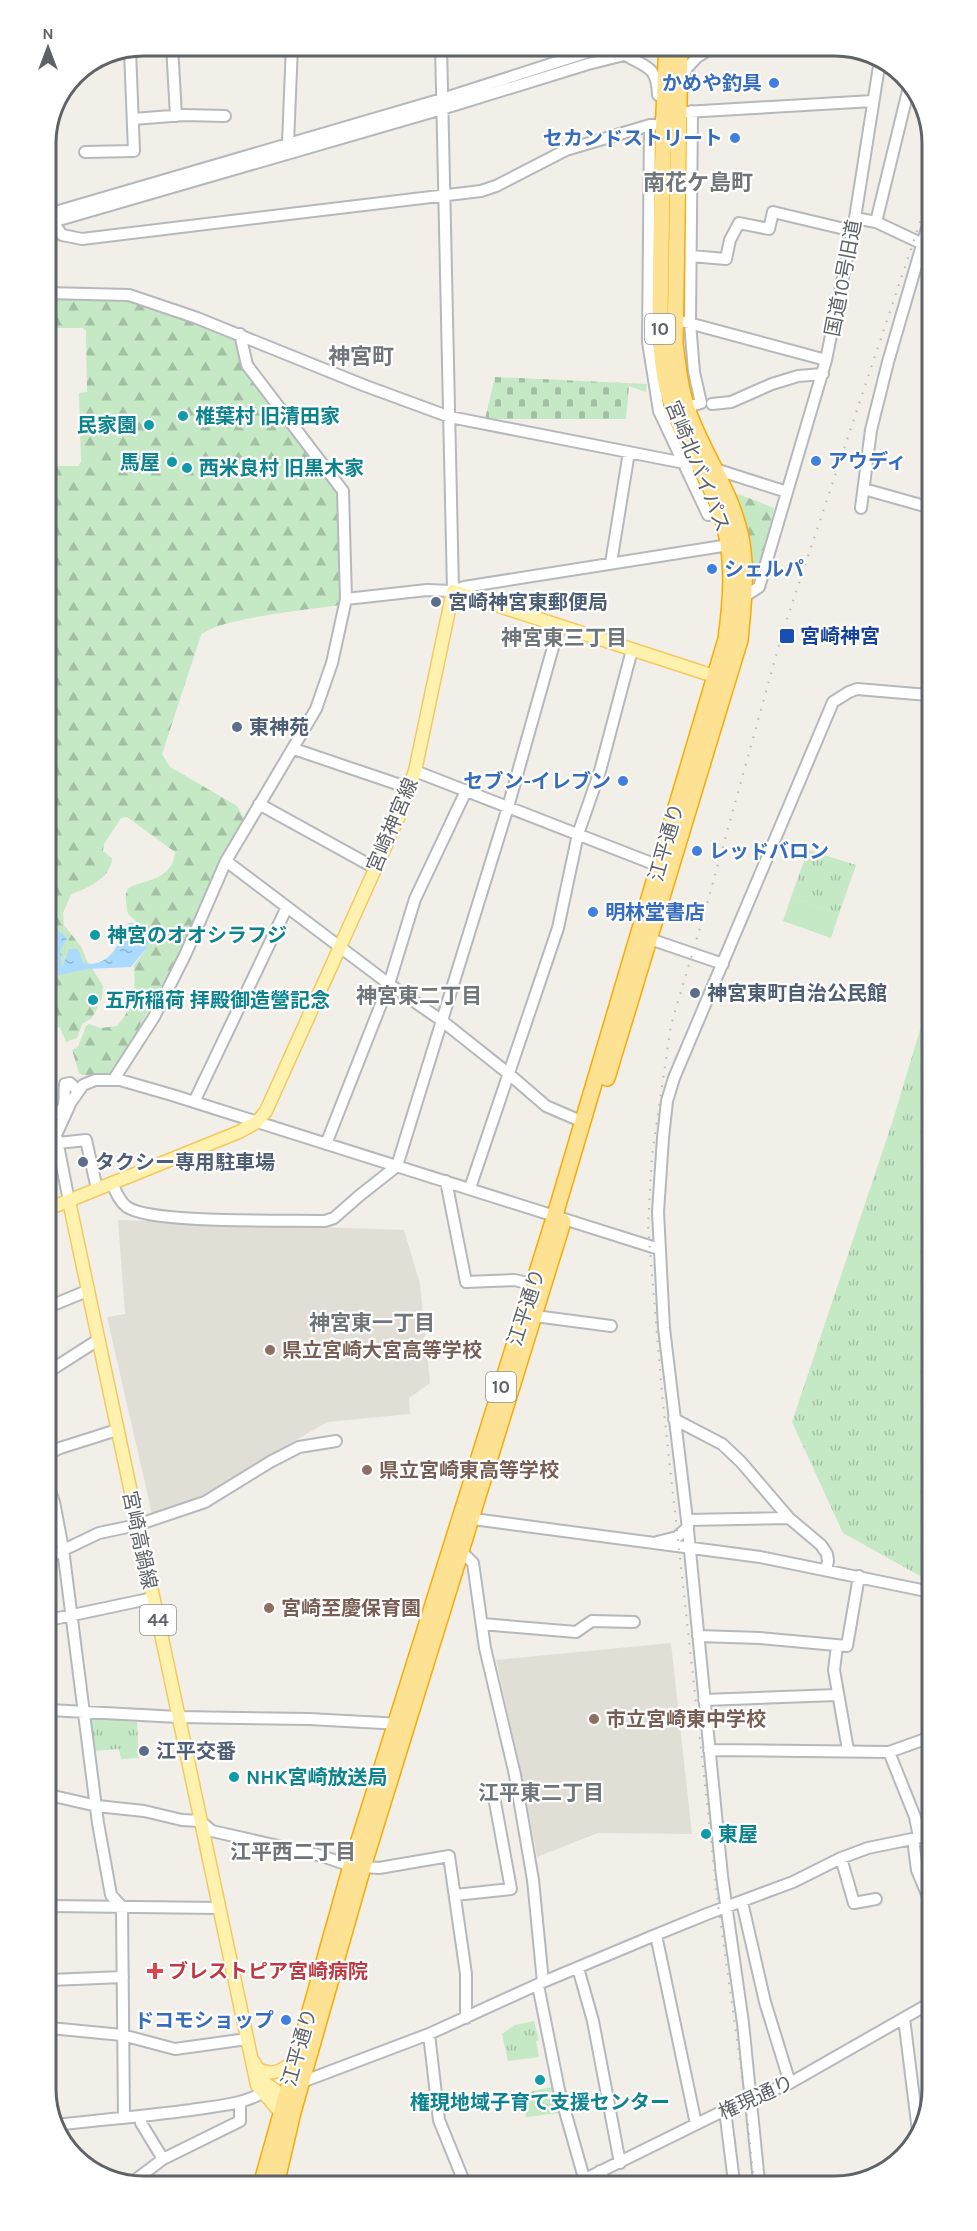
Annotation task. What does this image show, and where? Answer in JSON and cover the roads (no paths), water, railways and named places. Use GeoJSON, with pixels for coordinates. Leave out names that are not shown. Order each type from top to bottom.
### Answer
{"type":"FeatureCollection","features":[{"type":"Feature","properties":{"kind":"highway","name":"宮崎北バイパス"},"geometry":{"type":"LineString","coordinates":[[664,56],[657,125],[660,344],[666,384],[677,423],[719,509],[729,545],[738,598]]}},
{"type":"Feature","properties":{"kind":"highway","name":"宮崎北バイパス"},"geometry":{"type":"LineString","coordinates":[[680,56],[681,83],[686,112],[674,320],[675,343],[679,380],[688,411],[731,504],[742,542],[738,598]]}},
{"type":"Feature","properties":{"kind":"highway","name":"江平通り"},"geometry":{"type":"LineString","coordinates":[[401,1725],[461,1551],[466,1517],[534,1316],[583,1122],[644,937],[659,866],[721,678],[740,640],[738,598]]}},
{"type":"Feature","properties":{"kind":"highway","name":"江平通り"},"geometry":{"type":"LineString","coordinates":[[277,2175],[287,2113],[285,2097],[466,1517],[533,1284],[560,1216],[721,678]]}},
{"type":"Feature","properties":{"kind":"highway","name":"江平通り"},"geometry":{"type":"LineString","coordinates":[[302,2082],[357,1867]]}},
{"type":"Feature","properties":{"kind":"highway","name":"10"},"geometry":{"type":"LineString","coordinates":[[287,2113],[302,2082]]}},
{"type":"Feature","properties":{"kind":"highway","name":"江平通り"},"geometry":{"type":"LineString","coordinates":[[265,2175],[287,2113]]}},
{"type":"Feature","properties":{"kind":"main road"},"geometry":{"type":"LineString","coordinates":[[453,591],[721,678]]}},
{"type":"Feature","properties":{"kind":"main road","name":"宮崎神宮線"},"geometry":{"type":"LineString","coordinates":[[257,1122],[266,1111],[399,816],[415,771],[453,591]]}},
{"type":"Feature","properties":{"kind":"main road"},"geometry":{"type":"LineString","coordinates":[[56,1205],[239,1132],[257,1122]]}},
{"type":"Feature","properties":{"kind":"main road","name":"宮崎高鍋線"},"geometry":{"type":"LineString","coordinates":[[69,1201],[257,2085],[262,2093],[287,2113]]}},
{"type":"Feature","properties":{"kind":"main road"},"geometry":{"type":"LineString","coordinates":[[252,2060],[258,2069],[273,2074],[296,2060]]}},
{"type":"Feature","properties":{"kind":"main road"},"geometry":{"type":"LineString","coordinates":[[256,2077],[285,2097]]}},
{"type":"Feature","properties":{"kind":"street"},"geometry":{"type":"LineString","coordinates":[[85,152],[134,151],[130,56]]}},
{"type":"Feature","properties":{"kind":"street"},"geometry":{"type":"LineString","coordinates":[[173,56],[176,116]]}},
{"type":"Feature","properties":{"kind":"street"},"geometry":{"type":"LineString","coordinates":[[288,143],[292,56]]}},
{"type":"Feature","properties":{"kind":"street"},"geometry":{"type":"LineString","coordinates":[[441,56],[453,591]]}},
{"type":"Feature","properties":{"kind":"street"},"geometry":{"type":"LineString","coordinates":[[56,215],[288,143],[442,104],[578,56]]}},
{"type":"Feature","properties":{"kind":"street"},"geometry":{"type":"LineString","coordinates":[[56,215],[617,56]]}},
{"type":"Feature","properties":{"kind":"street"},"geometry":{"type":"LineString","coordinates":[[628,56],[647,65],[655,73],[658,81],[648,342],[659,411],[708,515],[719,509]]}},
{"type":"Feature","properties":{"kind":"street"},"geometry":{"type":"LineString","coordinates":[[681,83],[687,68],[699,56]]}},
{"type":"Feature","properties":{"kind":"street","name":"国道10号旧道"},"geometry":{"type":"LineString","coordinates":[[738,598],[759,587],[823,374],[853,231],[879,67]]}},
{"type":"Feature","properties":{"kind":"street"},"geometry":{"type":"LineString","coordinates":[[876,222],[907,94]]}},
{"type":"Feature","properties":{"kind":"street"},"geometry":{"type":"LineString","coordinates":[[688,411],[694,405],[701,403],[694,372],[690,323],[691,256],[686,112],[873,101]]}},
{"type":"Feature","properties":{"kind":"street"},"geometry":{"type":"LineString","coordinates":[[133,119],[225,116]]}},
{"type":"Feature","properties":{"kind":"street"},"geometry":{"type":"LineString","coordinates":[[56,227],[62,235],[82,239],[482,191],[566,150],[657,125]]}},
{"type":"Feature","properties":{"kind":"street"},"geometry":{"type":"LineString","coordinates":[[691,256],[726,259],[730,240],[739,223],[769,229],[773,213],[853,231]]}},
{"type":"Feature","properties":{"kind":"street"},"geometry":{"type":"LineString","coordinates":[[855,218],[876,222],[922,244]]}},
{"type":"Feature","properties":{"kind":"street"},"geometry":{"type":"LineString","coordinates":[[861,508],[871,430],[888,362],[922,254]]}},
{"type":"Feature","properties":{"kind":"street"},"geometry":{"type":"LineString","coordinates":[[56,293],[129,295],[240,334],[363,385],[450,417],[700,466],[787,492]]}},
{"type":"Feature","properties":{"kind":"street"},"geometry":{"type":"LineString","coordinates":[[674,320],[826,360]]}},
{"type":"Feature","properties":{"kind":"street"},"geometry":{"type":"LineString","coordinates":[[114,1079],[159,1006],[186,953],[226,861],[316,709],[332,663],[346,600],[343,491],[247,365],[240,334]]}},
{"type":"Feature","properties":{"kind":"street"},"geometry":{"type":"LineString","coordinates":[[712,404],[731,402],[798,376],[823,374]]}},
{"type":"Feature","properties":{"kind":"street"},"geometry":{"type":"LineString","coordinates":[[610,563],[629,452]]}},
{"type":"Feature","properties":{"kind":"street"},"geometry":{"type":"LineString","coordinates":[[864,489],[922,505]]}},
{"type":"Feature","properties":{"kind":"street"},"geometry":{"type":"LineString","coordinates":[[346,600],[427,590],[453,591],[464,587],[729,545]]}},
{"type":"Feature","properties":{"kind":"street"},"geometry":{"type":"LineString","coordinates":[[112,1183],[125,1206],[138,1211],[201,1219],[325,1221],[334,1218],[397,1166],[508,807],[559,626]]}},
{"type":"Feature","properties":{"kind":"street"},"geometry":{"type":"LineString","coordinates":[[470,1188],[558,928],[578,834],[600,771],[632,650]]}},
{"type":"Feature","properties":{"kind":"street"},"geometry":{"type":"LineString","coordinates":[[758,2176],[743,2023],[726,1908],[690,1549],[664,1328],[658,1212],[668,1101],[674,1078],[833,702],[857,689],[922,694]]}},
{"type":"Feature","properties":{"kind":"street"},"geometry":{"type":"LineString","coordinates":[[294,749],[409,788]]}},
{"type":"Feature","properties":{"kind":"street"},"geometry":{"type":"LineString","coordinates":[[415,771],[659,866]]}},
{"type":"Feature","properties":{"kind":"street"},"geometry":{"type":"LineString","coordinates":[[326,1144],[389,984],[415,899],[466,791]]}},
{"type":"Feature","properties":{"kind":"street"},"geometry":{"type":"LineString","coordinates":[[259,804],[375,868]]}},
{"type":"Feature","properties":{"kind":"street"},"geometry":{"type":"LineString","coordinates":[[226,861],[389,984],[441,1020],[546,1106],[583,1122]]}},
{"type":"Feature","properties":{"kind":"street"},"geometry":{"type":"LineString","coordinates":[[194,1102],[287,907]]}},
{"type":"Feature","properties":{"kind":"street"},"geometry":{"type":"LineString","coordinates":[[644,937],[723,964]]}},
{"type":"Feature","properties":{"kind":"street"},"geometry":{"type":"LineString","coordinates":[[56,1132],[80,1088],[94,1080],[114,1079],[560,1216],[659,1249]]}},
{"type":"Feature","properties":{"kind":"street"},"geometry":{"type":"LineString","coordinates":[[56,1122],[66,1103],[65,1083],[80,1088]]}},
{"type":"Feature","properties":{"kind":"street"},"geometry":{"type":"LineString","coordinates":[[56,1113],[63,1109]]}},
{"type":"Feature","properties":{"kind":"street"},"geometry":{"type":"LineString","coordinates":[[56,1134],[86,1140],[97,1189]]}},
{"type":"Feature","properties":{"kind":"street"},"geometry":{"type":"LineString","coordinates":[[56,1139],[69,1201]]}},
{"type":"Feature","properties":{"kind":"street"},"geometry":{"type":"LineString","coordinates":[[446,1181],[466,1282],[514,1280],[533,1284]]}},
{"type":"Feature","properties":{"kind":"street"},"geometry":{"type":"LineString","coordinates":[[56,1304],[87,1291]]}},
{"type":"Feature","properties":{"kind":"street"},"geometry":{"type":"LineString","coordinates":[[534,1316],[611,1326]]}},
{"type":"Feature","properties":{"kind":"street"},"geometry":{"type":"LineString","coordinates":[[56,1367],[98,1340]]}},
{"type":"Feature","properties":{"kind":"street"},"geometry":{"type":"LineString","coordinates":[[674,1419],[722,1444],[741,1462],[789,1518],[821,1545],[827,1554],[826,1570]]}},
{"type":"Feature","properties":{"kind":"street"},"geometry":{"type":"LineString","coordinates":[[56,1450],[117,1430]]}},
{"type":"Feature","properties":{"kind":"street"},"geometry":{"type":"LineString","coordinates":[[56,1554],[99,1533],[137,1525],[205,1502],[299,1447],[336,1441]]}},
{"type":"Feature","properties":{"kind":"street"},"geometry":{"type":"LineString","coordinates":[[466,1517],[651,1544],[760,1557],[922,1590]]}},
{"type":"Feature","properties":{"kind":"street"},"geometry":{"type":"LineString","coordinates":[[56,1518],[64,1551],[85,1712],[84,1729],[98,1823],[111,1895],[122,1907],[124,2118]]}},
{"type":"Feature","properties":{"kind":"street"},"geometry":{"type":"LineString","coordinates":[[687,1523],[789,1518]]}},
{"type":"Feature","properties":{"kind":"street"},"geometry":{"type":"LineString","coordinates":[[651,1544],[677,1537],[687,1523]]}},
{"type":"Feature","properties":{"kind":"street"},"geometry":{"type":"LineString","coordinates":[[461,1551],[473,1563],[486,1648],[515,1775],[533,1880],[540,1984],[559,2090],[580,2176]]}},
{"type":"Feature","properties":{"kind":"street"},"geometry":{"type":"LineString","coordinates":[[698,1635],[847,1646],[859,1576]]}},
{"type":"Feature","properties":{"kind":"street"},"geometry":{"type":"LineString","coordinates":[[56,1618],[153,1598]]}},
{"type":"Feature","properties":{"kind":"street"},"geometry":{"type":"LineString","coordinates":[[482,1624],[576,1632],[592,1621],[634,1622]]}},
{"type":"Feature","properties":{"kind":"street"},"geometry":{"type":"LineString","coordinates":[[837,1646],[834,1671],[848,1750]]}},
{"type":"Feature","properties":{"kind":"street"},"geometry":{"type":"LineString","coordinates":[[704,1700],[837,1695]]}},
{"type":"Feature","properties":{"kind":"street"},"geometry":{"type":"LineString","coordinates":[[56,1710],[178,1717],[309,1719],[401,1725]]}},
{"type":"Feature","properties":{"kind":"street"},"geometry":{"type":"LineString","coordinates":[[709,1750],[889,1752],[922,1740]]}},
{"type":"Feature","properties":{"kind":"street"},"geometry":{"type":"LineString","coordinates":[[889,1752],[915,1817],[917,1870],[922,1882]]}},
{"type":"Feature","properties":{"kind":"street"},"geometry":{"type":"LineString","coordinates":[[56,1797],[97,1806],[144,1811],[182,1820],[200,1821],[212,1831],[322,1856],[357,1867],[379,1868],[449,1856],[466,1974],[466,2018]]}},
{"type":"Feature","properties":{"kind":"street"},"geometry":{"type":"LineString","coordinates":[[455,1896],[511,1889],[495,1802]]}},
{"type":"Feature","properties":{"kind":"street"},"geometry":{"type":"LineString","coordinates":[[302,2082],[429,2034],[656,1935],[793,1882],[842,1858],[868,1848],[922,1837]]}},
{"type":"Feature","properties":{"kind":"street"},"geometry":{"type":"LineString","coordinates":[[842,1858],[854,1903],[876,1899]]}},
{"type":"Feature","properties":{"kind":"street"},"geometry":{"type":"LineString","coordinates":[[742,1902],[765,2002],[790,2083]]}},
{"type":"Feature","properties":{"kind":"street"},"geometry":{"type":"LineString","coordinates":[[56,1906],[219,1908]]}},
{"type":"Feature","properties":{"kind":"street"},"geometry":{"type":"LineString","coordinates":[[656,1935],[696,2124]]}},
{"type":"Feature","properties":{"kind":"street"},"geometry":{"type":"LineString","coordinates":[[579,1968],[595,2031],[620,2163]]}},
{"type":"Feature","properties":{"kind":"street"},"geometry":{"type":"LineString","coordinates":[[56,1980],[123,1977]]}},
{"type":"Feature","properties":{"kind":"street","name":"権現通り"},"geometry":{"type":"LineString","coordinates":[[590,2176],[725,2110],[790,2083],[922,2008]]}},
{"type":"Feature","properties":{"kind":"street"},"geometry":{"type":"LineString","coordinates":[[904,2018],[916,2118]]}},
{"type":"Feature","properties":{"kind":"street"},"geometry":{"type":"LineString","coordinates":[[56,2029],[122,2035],[175,2049],[247,2039]]}},
{"type":"Feature","properties":{"kind":"street"},"geometry":{"type":"LineString","coordinates":[[429,2034],[439,2120],[462,2175]]}},
{"type":"Feature","properties":{"kind":"street"},"geometry":{"type":"LineString","coordinates":[[63,2124],[141,2117],[240,2102],[250,2100],[262,2093]]}},
{"type":"Feature","properties":{"kind":"street"},"geometry":{"type":"LineString","coordinates":[[142,2175],[163,2159],[240,2121],[240,2102]]}},
{"type":"Feature","properties":{"kind":"street"},"geometry":{"type":"LineString","coordinates":[[725,2110],[733,2176]]}},
{"type":"Feature","properties":{"kind":"street"},"geometry":{"type":"LineString","coordinates":[[141,2117],[141,2123],[163,2159]]}},
{"type":"Feature","properties":{"kind":"street"},"geometry":{"type":"LineString","coordinates":[[600,2171],[602,2176]]}},
{"type":"Feature","properties":{"kind":"water"},"geometry":{"type":"Polygon","coordinates":[[[129,923],[134,923],[144,929],[148,946],[131,967],[87,969],[59,975],[56,974],[56,929],[67,938],[60,951],[62,969],[69,949],[78,949],[83,963],[98,963],[114,951],[121,930],[129,923]]]}},
{"type":"Feature","properties":{"kind":"railway"},"geometry":{"type":"LineString","coordinates":[[753,2176],[745,2097],[718,1904],[662,1394],[648,1226],[652,1155],[671,1025],[782,634],[922,216]]}},
{"type":"Feature","properties":{"kind":"place","name":"かめや釣具"},"geometry":{"type":"Point","coordinates":[774,83]}},
{"type":"Feature","properties":{"kind":"place","name":"セカンドストリート"},"geometry":{"type":"Point","coordinates":[735,138]}},
{"type":"Feature","properties":{"kind":"place","name":"椎葉村 旧清田家"},"geometry":{"type":"Point","coordinates":[183,416]}},
{"type":"Feature","properties":{"kind":"place","name":"民家園"},"geometry":{"type":"Point","coordinates":[149,425]}},
{"type":"Feature","properties":{"kind":"place","name":"アウディ"},"geometry":{"type":"Point","coordinates":[816,461]}},
{"type":"Feature","properties":{"kind":"place","name":"馬屋"},"geometry":{"type":"Point","coordinates":[172,462]}},
{"type":"Feature","properties":{"kind":"place","name":"西米良村 旧黒木家"},"geometry":{"type":"Point","coordinates":[187,468]}},
{"type":"Feature","properties":{"kind":"place","name":"シェルパ"},"geometry":{"type":"Point","coordinates":[712,569]}},
{"type":"Feature","properties":{"kind":"place","name":"宮崎神宮東郵便局"},"geometry":{"type":"Point","coordinates":[436,602]}},
{"type":"Feature","properties":{"kind":"place","name":"宮崎神宮"},"geometry":{"type":"Point","coordinates":[787,636]}},
{"type":"Feature","properties":{"kind":"place","name":"東神苑"},"geometry":{"type":"Point","coordinates":[237,727]}},
{"type":"Feature","properties":{"kind":"place","name":"セブン-イレブン"},"geometry":{"type":"Point","coordinates":[623,781]}},
{"type":"Feature","properties":{"kind":"place","name":"レッドバロン"},"geometry":{"type":"Point","coordinates":[697,851]}},
{"type":"Feature","properties":{"kind":"place","name":"明林堂書店"},"geometry":{"type":"Point","coordinates":[593,912]}},
{"type":"Feature","properties":{"kind":"place","name":"神宮のオオシラフジ"},"geometry":{"type":"Point","coordinates":[95,935]}},
{"type":"Feature","properties":{"kind":"place","name":"神宮東町自治公民館"},"geometry":{"type":"Point","coordinates":[695,993]}},
{"type":"Feature","properties":{"kind":"place","name":"五所稲荷 拝殿御造營記念"},"geometry":{"type":"Point","coordinates":[93,1000]}},
{"type":"Feature","properties":{"kind":"place","name":"タクシー専用駐車場"},"geometry":{"type":"Point","coordinates":[83,1162]}},
{"type":"Feature","properties":{"kind":"place","name":"県立宮崎大宮高等学校"},"geometry":{"type":"Point","coordinates":[270,1350]}},
{"type":"Feature","properties":{"kind":"place","name":"県立宮崎東高等学校"},"geometry":{"type":"Point","coordinates":[367,1470]}},
{"type":"Feature","properties":{"kind":"place","name":"宮崎至慶保育園"},"geometry":{"type":"Point","coordinates":[269,1608]}},
{"type":"Feature","properties":{"kind":"place","name":"市立宮崎東中学校"},"geometry":{"type":"Point","coordinates":[594,1719]}},
{"type":"Feature","properties":{"kind":"place","name":"江平交番"},"geometry":{"type":"Point","coordinates":[144,1751]}},
{"type":"Feature","properties":{"kind":"place","name":"NHK宮崎放送局"},"geometry":{"type":"Point","coordinates":[234,1777]}},
{"type":"Feature","properties":{"kind":"place","name":"東屋"},"geometry":{"type":"Point","coordinates":[706,1834]}},
{"type":"Feature","properties":{"kind":"place","name":"ブレストピア宮崎病院"},"geometry":{"type":"Point","coordinates":[155,1971]}},
{"type":"Feature","properties":{"kind":"place","name":"ドコモショップ"},"geometry":{"type":"Point","coordinates":[286,2020]}},
{"type":"Feature","properties":{"kind":"place","name":"権現地域子育て支援センター"},"geometry":{"type":"Point","coordinates":[540,2080]}},
{"type":"Feature","properties":{"kind":"district","name":"南花ケ島町"},"geometry":{"type":"Point","coordinates":[698,182]}},
{"type":"Feature","properties":{"kind":"district","name":"神宮町"},"geometry":{"type":"Point","coordinates":[361,356]}},
{"type":"Feature","properties":{"kind":"district","name":"神宮東三丁目"},"geometry":{"type":"Point","coordinates":[564,638]}},
{"type":"Feature","properties":{"kind":"district","name":"神宮東二丁目"},"geometry":{"type":"Point","coordinates":[419,996]}},
{"type":"Feature","properties":{"kind":"district","name":"神宮東一丁目"},"geometry":{"type":"Point","coordinates":[372,1323]}},
{"type":"Feature","properties":{"kind":"district","name":"江平東二丁目"},"geometry":{"type":"Point","coordinates":[541,1793]}},
{"type":"Feature","properties":{"kind":"district","name":"江平西二丁目"},"geometry":{"type":"Point","coordinates":[293,1852]}}]}
